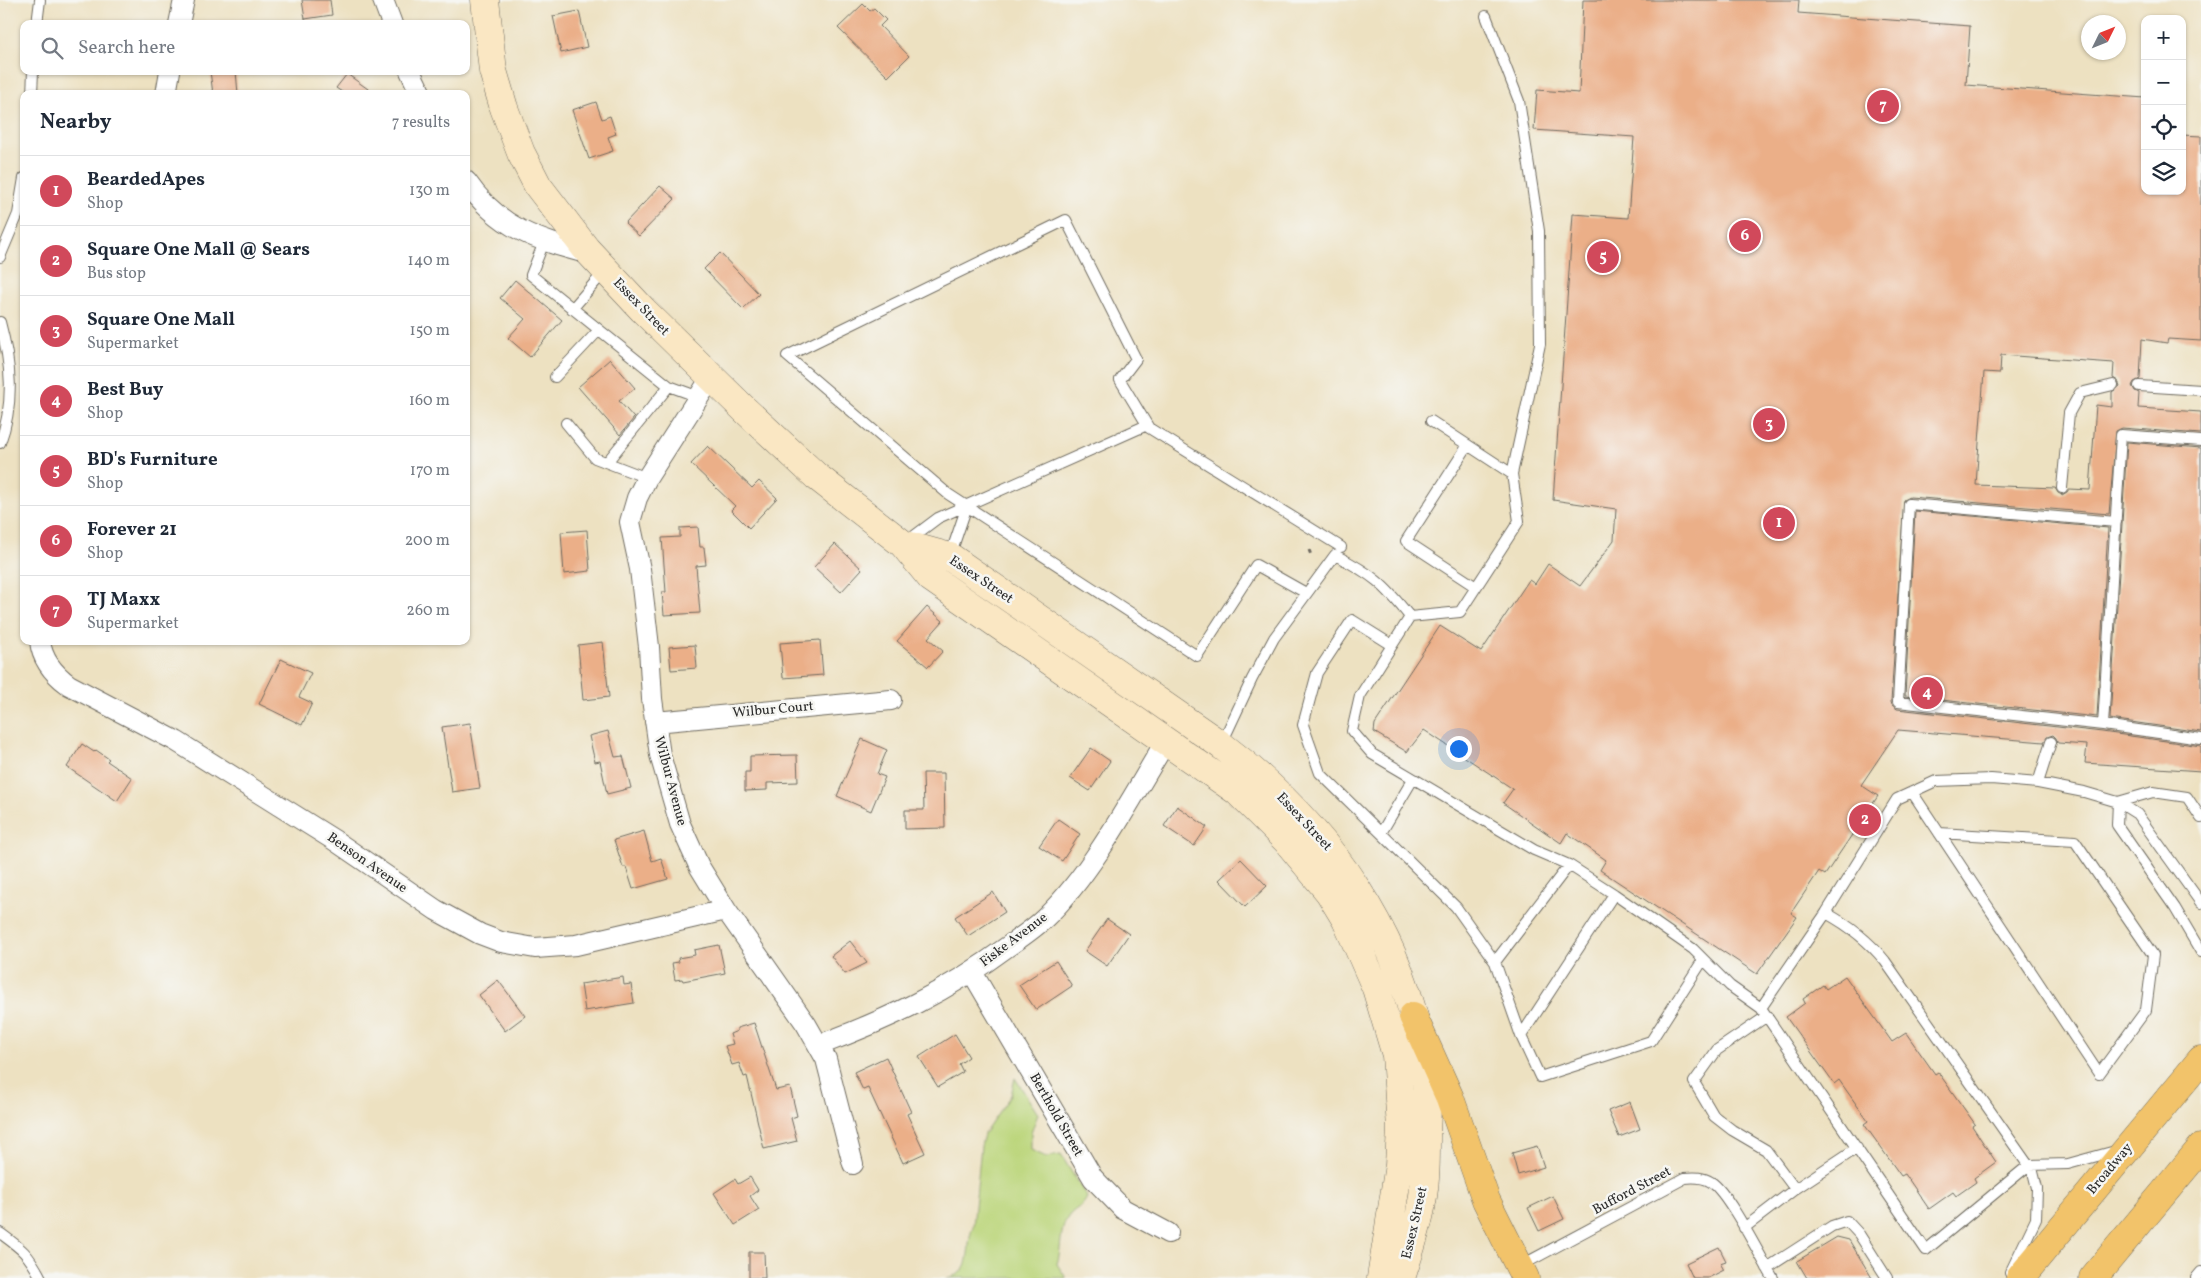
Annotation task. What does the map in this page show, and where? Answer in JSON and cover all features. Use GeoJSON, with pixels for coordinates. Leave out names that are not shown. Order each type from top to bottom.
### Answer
{"type":"FeatureCollection","features":[{"type":"Feature","properties":{"kind":"highway"},"geometry":{"type":"LineString","coordinates":[[1413,1016],[1450,1098],[1486,1200],[1522,1272]]}},
{"type":"Feature","properties":{"kind":"highway","name":"Broadway"},"geometry":{"type":"LineString","coordinates":[[2020,1278],[2201,1060]]}},
{"type":"Feature","properties":{"kind":"highway"},"geometry":{"type":"LineString","coordinates":[[2098,1275],[2201,1148]]}},
{"type":"Feature","properties":{"kind":"main road","name":"Essex Street"},"geometry":{"type":"LineString","coordinates":[[484,0],[493,71],[504,108],[521,153],[538,186],[598,262],[705,387],[903,544],[931,578],[1166,741],[1215,758],[1252,768],[1284,798],[1341,862],[1384,937],[1396,963],[1413,1016],[1425,1074],[1427,1102],[1426,1170],[1419,1218],[1401,1278]]}},
{"type":"Feature","properties":{"kind":"main road","name":"Essex Street"},"geometry":{"type":"LineString","coordinates":[[903,544],[950,557],[1215,758],[1237,791],[1307,864],[1329,892],[1346,920],[1376,988],[1396,1055],[1401,1128],[1399,1165],[1381,1278]]}},
{"type":"Feature","properties":{"kind":"street"},"geometry":{"type":"LineString","coordinates":[[180,20],[184,0]]}},
{"type":"Feature","properties":{"kind":"street"},"geometry":{"type":"LineString","coordinates":[[383,0],[390,20]]}},
{"type":"Feature","properties":{"kind":"street"},"geometry":{"type":"LineString","coordinates":[[167,90],[169,75]]}},
{"type":"Feature","properties":{"kind":"street"},"geometry":{"type":"LineString","coordinates":[[412,75],[419,90]]}},
{"type":"Feature","properties":{"kind":"street"},"geometry":{"type":"LineString","coordinates":[[470,187],[477,197],[494,213],[515,228],[544,242],[598,262]]}},
{"type":"Feature","properties":{"kind":"street","name":"Wilbur Avenue"},"geometry":{"type":"LineString","coordinates":[[705,387],[647,478],[637,498],[630,522],[640,569],[660,755],[680,824],[700,866],[726,910],[819,1045],[826,1060],[852,1164]]}},
{"type":"Feature","properties":{"kind":"street","name":"Benson Avenue"},"geometry":{"type":"LineString","coordinates":[[42,649],[54,672],[69,685],[176,741],[334,840],[436,910],[496,940],[535,948],[563,946],[612,938],[726,910]]}},
{"type":"Feature","properties":{"kind":"street","name":"Wilbur Court"},"geometry":{"type":"LineString","coordinates":[[656,722],[891,700]]}},
{"type":"Feature","properties":{"kind":"street","name":"Fiske Avenue"},"geometry":{"type":"LineString","coordinates":[[819,1045],[871,1026],[901,1012],[972,972],[1046,917],[1067,893],[1106,840],[1166,741]]}},
{"type":"Feature","properties":{"kind":"street","name":"Berthold Street"},"geometry":{"type":"LineString","coordinates":[[972,972],[1093,1178],[1123,1209],[1168,1233]]}},
{"type":"Feature","properties":{"kind":"lane"},"geometry":{"type":"LineString","coordinates":[[38,20],[40,0]]}},
{"type":"Feature","properties":{"kind":"lane"},"geometry":{"type":"LineString","coordinates":[[1410,617],[1460,612],[1519,521],[1512,474],[1540,344],[1538,231],[1519,101],[1486,16]]}},
{"type":"Feature","properties":{"kind":"lane"},"geometry":{"type":"LineString","coordinates":[[32,90],[34,75]]}},
{"type":"Feature","properties":{"kind":"lane"},"geometry":{"type":"LineString","coordinates":[[0,257],[18,214],[20,202]]}},
{"type":"Feature","properties":{"kind":"lane"},"geometry":{"type":"LineString","coordinates":[[1306,594],[1256,564],[1197,656],[948,494],[787,356],[1066,220],[1136,359],[1120,380],[1147,424],[1157,433],[1341,547]]}},
{"type":"Feature","properties":{"kind":"lane"},"geometry":{"type":"LineString","coordinates":[[544,242],[531,275],[598,331],[669,386],[705,387]]}},
{"type":"Feature","properties":{"kind":"lane"},"geometry":{"type":"LineString","coordinates":[[572,309],[598,262]]}},
{"type":"Feature","properties":{"kind":"lane"},"geometry":{"type":"LineString","coordinates":[[0,322],[10,369],[11,392],[8,416],[0,443]]}},
{"type":"Feature","properties":{"kind":"lane"},"geometry":{"type":"LineString","coordinates":[[555,376],[598,331]]}},
{"type":"Feature","properties":{"kind":"lane"},"geometry":{"type":"LineString","coordinates":[[2062,488],[2069,413],[2080,393],[2113,385]]}},
{"type":"Feature","properties":{"kind":"lane"},"geometry":{"type":"LineString","coordinates":[[607,462],[669,386]]}},
{"type":"Feature","properties":{"kind":"lane"},"geometry":{"type":"LineString","coordinates":[[2139,386],[2201,390]]}},
{"type":"Feature","properties":{"kind":"lane"},"geometry":{"type":"LineString","coordinates":[[1431,421],[1512,474]]}},
{"type":"Feature","properties":{"kind":"lane"},"geometry":{"type":"LineString","coordinates":[[566,423],[595,458],[647,478]]}},
{"type":"Feature","properties":{"kind":"lane"},"geometry":{"type":"LineString","coordinates":[[903,544],[938,518],[1147,424]]}},
{"type":"Feature","properties":{"kind":"lane"},"geometry":{"type":"LineString","coordinates":[[2103,725],[2121,435],[2201,441]]}},
{"type":"Feature","properties":{"kind":"lane"},"geometry":{"type":"LineString","coordinates":[[1468,445],[1406,541],[1476,587]]}},
{"type":"Feature","properties":{"kind":"lane"},"geometry":{"type":"LineString","coordinates":[[2116,522],[1909,504],[1898,702],[2103,725],[2201,739]]}},
{"type":"Feature","properties":{"kind":"lane"},"geometry":{"type":"LineString","coordinates":[[950,557],[967,506]]}},
{"type":"Feature","properties":{"kind":"lane"},"geometry":{"type":"LineString","coordinates":[[1215,758],[1252,679],[1274,638],[1335,555],[1365,571],[1389,590],[1410,617]]}},
{"type":"Feature","properties":{"kind":"lane"},"geometry":{"type":"LineString","coordinates":[[1410,617],[1360,696],[1352,731],[1372,754],[1534,850],[1569,865],[1614,894],[1693,949],[1730,986],[1764,1012],[1926,1250],[2029,1165],[2068,1164],[2129,1147]]}},
{"type":"Feature","properties":{"kind":"lane"},"geometry":{"type":"LineString","coordinates":[[1392,644],[1352,620],[1317,673],[1303,725],[1320,773],[1456,906],[1496,962],[1520,1036],[1540,1077],[1651,1040],[1703,960]]}},
{"type":"Feature","properties":{"kind":"lane"},"geometry":{"type":"LineString","coordinates":[[2038,783],[2051,742]]}},
{"type":"Feature","properties":{"kind":"lane"},"geometry":{"type":"LineString","coordinates":[[1795,1189],[1766,1150],[1732,1130],[1714,1116],[1694,1082],[1716,1050],[1764,1012],[1897,799],[1936,781],[1992,778],[2038,783],[2084,792],[2118,802],[2137,814],[2201,903]]}},
{"type":"Feature","properties":{"kind":"lane"},"geometry":{"type":"LineString","coordinates":[[1381,833],[1413,779]]}},
{"type":"Feature","properties":{"kind":"lane"},"geometry":{"type":"LineString","coordinates":[[1912,792],[1939,833],[2072,1032],[2099,1074],[2146,1010],[2153,955],[2075,841],[1939,833]]}},
{"type":"Feature","properties":{"kind":"lane"},"geometry":{"type":"LineString","coordinates":[[2118,802],[2153,792],[2187,797],[2201,818]]}},
{"type":"Feature","properties":{"kind":"lane"},"geometry":{"type":"LineString","coordinates":[[2118,802],[2117,825],[2175,908],[2201,952]]}},
{"type":"Feature","properties":{"kind":"lane"},"geometry":{"type":"LineString","coordinates":[[1496,962],[1569,865]]}},
{"type":"Feature","properties":{"kind":"lane"},"geometry":{"type":"LineString","coordinates":[[1520,1036],[1614,894]]}},
{"type":"Feature","properties":{"kind":"lane"},"geometry":{"type":"LineString","coordinates":[[1826,914],[1848,925],[1874,947],[2033,1172],[2037,1188],[2036,1219],[2008,1278]]}},
{"type":"Feature","properties":{"kind":"lane"},"geometry":{"type":"LineString","coordinates":[[1744,1228],[1795,1189],[1857,1148]]}},
{"type":"Feature","properties":{"kind":"lane","name":"Bufford Street"},"geometry":{"type":"LineString","coordinates":[[1522,1272],[1685,1178],[1699,1177],[1713,1183],[1726,1197],[1773,1278]]}},
{"type":"Feature","properties":{"kind":"lane"},"geometry":{"type":"LineString","coordinates":[[1767,1268],[1832,1226],[1847,1221],[1859,1234],[1887,1278]]}},
{"type":"Feature","properties":{"kind":"lane"},"geometry":{"type":"LineString","coordinates":[[0,1233],[21,1247],[30,1257],[41,1278]]}},
{"type":"Feature","properties":{"kind":"lane"},"geometry":{"type":"LineString","coordinates":[[2196,1278],[2201,1272]]}},
{"type":"Feature","properties":{"kind":"path"},"geometry":{"type":"LineString","coordinates":[[1308,550],[1310,555]]}},
{"type":"Feature","properties":{"kind":"green space"},"geometry":{"type":"Polygon","coordinates":[[[1015,1078],[1038,1114],[1031,1133],[1031,1150],[1046,1157],[1061,1155],[1087,1197],[1084,1203],[1068,1217],[1063,1228],[1057,1264],[1066,1278],[946,1278],[962,1271],[965,1265],[973,1227],[981,1146],[984,1134],[1011,1095],[1015,1078]]]}},
{"type":"Feature","properties":{"kind":"building"},"geometry":{"type":"Polygon","coordinates":[[[302,0],[330,0],[332,15],[305,19],[302,0]]]}},
{"type":"Feature","properties":{"kind":"building"},"geometry":{"type":"Polygon","coordinates":[[[1583,0],[1799,0],[1798,13],[1970,26],[1966,85],[2141,98],[2141,195],[2186,195],[2186,135],[2201,136],[2201,341],[2168,339],[2167,343],[2142,339],[2140,379],[2134,382],[2132,386],[2139,393],[2138,408],[2201,412],[2201,434],[2122,428],[2116,431],[2109,514],[1910,497],[1904,500],[1891,702],[1897,709],[2102,732],[2201,746],[2201,771],[2085,763],[2087,745],[2058,743],[2053,735],[2047,737],[2044,742],[1898,730],[1861,785],[1878,796],[1825,875],[1819,871],[1791,913],[1797,917],[1757,974],[1600,870],[1606,860],[1567,833],[1561,843],[1503,803],[1513,789],[1424,730],[1407,752],[1374,732],[1375,724],[1440,626],[1481,652],[1529,580],[1535,584],[1548,564],[1580,586],[1614,540],[1616,509],[1553,500],[1573,214],[1628,218],[1634,137],[1534,130],[1537,90],[1579,93],[1583,0]],[[2001,355],[2000,373],[1984,372],[1976,485],[2055,488],[2062,495],[2069,489],[2090,490],[2096,405],[2112,407],[2112,392],[2120,386],[2118,381],[2113,378],[2114,363],[2001,355]]]}},
{"type":"Feature","properties":{"kind":"building"},"geometry":{"type":"Polygon","coordinates":[[[863,4],[870,11],[874,8],[886,20],[880,26],[909,56],[888,77],[838,28],[863,4]]]}},
{"type":"Feature","properties":{"kind":"building"},"geometry":{"type":"Polygon","coordinates":[[[579,11],[587,47],[561,53],[553,16],[579,11]]]}},
{"type":"Feature","properties":{"kind":"building"},"geometry":{"type":"Polygon","coordinates":[[[211,75],[236,75],[238,90],[212,90],[211,75]]]}},
{"type":"Feature","properties":{"kind":"building"},"geometry":{"type":"Polygon","coordinates":[[[346,75],[348,75],[369,90],[339,90],[336,88],[346,75]]]}},
{"type":"Feature","properties":{"kind":"building"},"geometry":{"type":"Polygon","coordinates":[[[596,102],[602,119],[610,116],[616,134],[608,137],[613,151],[589,159],[572,110],[596,102]]]}},
{"type":"Feature","properties":{"kind":"building"},"geometry":{"type":"Polygon","coordinates":[[[660,186],[675,199],[639,236],[625,223],[660,186]]]}},
{"type":"Feature","properties":{"kind":"building"},"geometry":{"type":"Polygon","coordinates":[[[720,253],[759,294],[743,309],[704,269],[720,253]]]}},
{"type":"Feature","properties":{"kind":"building"},"geometry":{"type":"Polygon","coordinates":[[[515,280],[562,320],[530,357],[508,338],[525,319],[500,298],[515,280]]]}},
{"type":"Feature","properties":{"kind":"building"},"geometry":{"type":"Polygon","coordinates":[[[610,359],[635,388],[619,401],[634,418],[620,435],[578,387],[610,359]]]}},
{"type":"Feature","properties":{"kind":"building"},"geometry":{"type":"Polygon","coordinates":[[[2127,442],[2201,448],[2201,732],[2110,719],[2127,442]]]}},
{"type":"Feature","properties":{"kind":"building"},"geometry":{"type":"Polygon","coordinates":[[[708,446],[752,488],[759,481],[777,498],[749,528],[731,510],[735,506],[691,464],[708,446]]]}},
{"type":"Feature","properties":{"kind":"building"},"geometry":{"type":"Polygon","coordinates":[[[1915,511],[2108,528],[2097,717],[1905,696],[1915,511]]]}},
{"type":"Feature","properties":{"kind":"building"},"geometry":{"type":"Polygon","coordinates":[[[698,527],[700,547],[704,547],[706,565],[696,566],[700,613],[664,615],[662,592],[666,592],[662,538],[680,537],[680,528],[698,527]]]}},
{"type":"Feature","properties":{"kind":"building"},"geometry":{"type":"Polygon","coordinates":[[[587,530],[590,571],[564,574],[561,532],[587,530]]]}},
{"type":"Feature","properties":{"kind":"building"},"geometry":{"type":"Polygon","coordinates":[[[835,544],[862,569],[841,592],[814,567],[835,544]]]}},
{"type":"Feature","properties":{"kind":"building"},"geometry":{"type":"Polygon","coordinates":[[[927,607],[943,621],[928,638],[943,651],[928,667],[897,641],[927,607]]]}},
{"type":"Feature","properties":{"kind":"building"},"geometry":{"type":"Polygon","coordinates":[[[820,640],[823,675],[783,678],[780,643],[820,640]]]}},
{"type":"Feature","properties":{"kind":"building"},"geometry":{"type":"Polygon","coordinates":[[[603,642],[609,697],[583,700],[578,645],[603,642]]]}},
{"type":"Feature","properties":{"kind":"building"},"geometry":{"type":"Polygon","coordinates":[[[695,645],[697,668],[671,670],[669,647],[695,645]]]}},
{"type":"Feature","properties":{"kind":"building"},"geometry":{"type":"Polygon","coordinates":[[[281,659],[311,673],[299,697],[312,703],[302,725],[259,704],[281,659]]]}},
{"type":"Feature","properties":{"kind":"building"},"geometry":{"type":"Polygon","coordinates":[[[470,723],[480,788],[452,792],[442,727],[470,723]]]}},
{"type":"Feature","properties":{"kind":"building"},"geometry":{"type":"Polygon","coordinates":[[[608,731],[615,757],[623,756],[631,788],[607,794],[600,761],[595,762],[589,736],[608,731]]]}},
{"type":"Feature","properties":{"kind":"building"},"geometry":{"type":"Polygon","coordinates":[[[862,739],[887,750],[877,774],[885,777],[871,811],[837,796],[862,739]]]}},
{"type":"Feature","properties":{"kind":"building"},"geometry":{"type":"Polygon","coordinates":[[[82,744],[94,752],[96,750],[109,759],[107,761],[132,778],[117,801],[67,767],[82,744]]]}},
{"type":"Feature","properties":{"kind":"building"},"geometry":{"type":"Polygon","coordinates":[[[1091,748],[1110,761],[1090,791],[1070,778],[1091,748]]]}},
{"type":"Feature","properties":{"kind":"building"},"geometry":{"type":"Polygon","coordinates":[[[797,755],[798,782],[767,783],[767,790],[745,791],[745,772],[750,772],[750,756],[797,755]]]}},
{"type":"Feature","properties":{"kind":"building"},"geometry":{"type":"Polygon","coordinates":[[[923,773],[944,773],[945,828],[905,829],[905,810],[924,810],[923,773]]]}},
{"type":"Feature","properties":{"kind":"building"},"geometry":{"type":"Polygon","coordinates":[[[1177,806],[1207,827],[1194,846],[1164,826],[1177,806]]]}},
{"type":"Feature","properties":{"kind":"building"},"geometry":{"type":"Polygon","coordinates":[[[1058,819],[1080,834],[1062,861],[1039,846],[1058,819]]]}},
{"type":"Feature","properties":{"kind":"building"},"geometry":{"type":"Polygon","coordinates":[[[644,831],[652,861],[661,858],[668,879],[633,889],[614,840],[644,831]]]}},
{"type":"Feature","properties":{"kind":"building"},"geometry":{"type":"Polygon","coordinates":[[[1241,859],[1267,886],[1245,907],[1219,880],[1241,859]]]}},
{"type":"Feature","properties":{"kind":"building"},"geometry":{"type":"Polygon","coordinates":[[[993,892],[1005,912],[968,936],[955,917],[993,892]]]}},
{"type":"Feature","properties":{"kind":"building"},"geometry":{"type":"Polygon","coordinates":[[[1107,919],[1129,934],[1107,966],[1085,951],[1107,919]]]}},
{"type":"Feature","properties":{"kind":"building"},"geometry":{"type":"Polygon","coordinates":[[[850,941],[867,963],[845,974],[831,956],[850,941]]]}},
{"type":"Feature","properties":{"kind":"building"},"geometry":{"type":"Polygon","coordinates":[[[719,945],[725,973],[683,981],[682,979],[675,980],[672,963],[679,962],[678,958],[695,955],[694,950],[719,945]]]}},
{"type":"Feature","properties":{"kind":"building"},"geometry":{"type":"Polygon","coordinates":[[[1056,961],[1072,986],[1036,1010],[1019,985],[1056,961]]]}},
{"type":"Feature","properties":{"kind":"building"},"geometry":{"type":"Polygon","coordinates":[[[1845,976],[1892,1042],[1906,1033],[1935,1074],[1938,1072],[1975,1124],[1972,1126],[1996,1162],[1974,1178],[1976,1182],[1956,1196],[1953,1192],[1929,1209],[1905,1174],[1901,1176],[1864,1124],[1868,1121],[1839,1080],[1834,1084],[1786,1017],[1805,1003],[1803,999],[1823,985],[1826,989],[1845,976]]]}},
{"type":"Feature","properties":{"kind":"building"},"geometry":{"type":"Polygon","coordinates":[[[623,977],[624,985],[631,984],[634,1003],[585,1011],[581,984],[623,977]]]}},
{"type":"Feature","properties":{"kind":"building"},"geometry":{"type":"Polygon","coordinates":[[[498,980],[525,1016],[505,1031],[479,995],[498,980]]]}},
{"type":"Feature","properties":{"kind":"building"},"geometry":{"type":"Polygon","coordinates":[[[754,1023],[776,1090],[790,1087],[797,1116],[791,1118],[797,1141],[764,1149],[747,1076],[744,1077],[739,1063],[732,1065],[725,1046],[733,1044],[730,1034],[737,1031],[737,1028],[754,1023]]]}},
{"type":"Feature","properties":{"kind":"building"},"geometry":{"type":"Polygon","coordinates":[[[955,1034],[969,1057],[959,1064],[963,1072],[938,1087],[919,1057],[955,1034]]]}},
{"type":"Feature","properties":{"kind":"building"},"geometry":{"type":"Polygon","coordinates":[[[886,1057],[911,1112],[907,1114],[925,1153],[903,1163],[868,1088],[863,1090],[854,1072],[886,1057]]]}},
{"type":"Feature","properties":{"kind":"building"},"geometry":{"type":"Polygon","coordinates":[[[1630,1102],[1640,1129],[1619,1137],[1608,1111],[1630,1102]]]}},
{"type":"Feature","properties":{"kind":"building"},"geometry":{"type":"Polygon","coordinates":[[[1537,1146],[1544,1167],[1518,1175],[1512,1153],[1537,1146]]]}},
{"type":"Feature","properties":{"kind":"building"},"geometry":{"type":"Polygon","coordinates":[[[750,1177],[758,1190],[750,1196],[759,1210],[735,1225],[714,1193],[735,1179],[738,1184],[750,1177]]]}},
{"type":"Feature","properties":{"kind":"building"},"geometry":{"type":"Polygon","coordinates":[[[1553,1196],[1564,1219],[1539,1231],[1528,1208],[1553,1196]]]}},
{"type":"Feature","properties":{"kind":"building"},"geometry":{"type":"Polygon","coordinates":[[[1837,1237],[1849,1240],[1872,1278],[1807,1278],[1797,1261],[1837,1237]]]}},
{"type":"Feature","properties":{"kind":"building"},"geometry":{"type":"Polygon","coordinates":[[[1719,1247],[1726,1261],[1720,1263],[1724,1270],[1708,1278],[1693,1278],[1686,1263],[1719,1247]]]}},
{"type":"Feature","properties":{"kind":"building"},"geometry":{"type":"Polygon","coordinates":[[[749,1252],[764,1252],[765,1278],[749,1278],[749,1252]]]}},
{"type":"Feature","properties":{"kind":"place","name":"TJ Maxx"},"geometry":{"type":"Point","coordinates":[1883,106]}},
{"type":"Feature","properties":{"kind":"place","name":"Forever 21"},"geometry":{"type":"Point","coordinates":[1745,236]}},
{"type":"Feature","properties":{"kind":"place","name":"BD's Furniture"},"geometry":{"type":"Point","coordinates":[1603,257]}},
{"type":"Feature","properties":{"kind":"place","name":"Square One Mall"},"geometry":{"type":"Point","coordinates":[1769,424]}},
{"type":"Feature","properties":{"kind":"place","name":"BeardedApes"},"geometry":{"type":"Point","coordinates":[1779,523]}},
{"type":"Feature","properties":{"kind":"place","name":"Best Buy"},"geometry":{"type":"Point","coordinates":[1927,693]}},
{"type":"Feature","properties":{"kind":"place","name":"Square One Mall @ Sears"},"geometry":{"type":"Point","coordinates":[1865,820]}}]}
